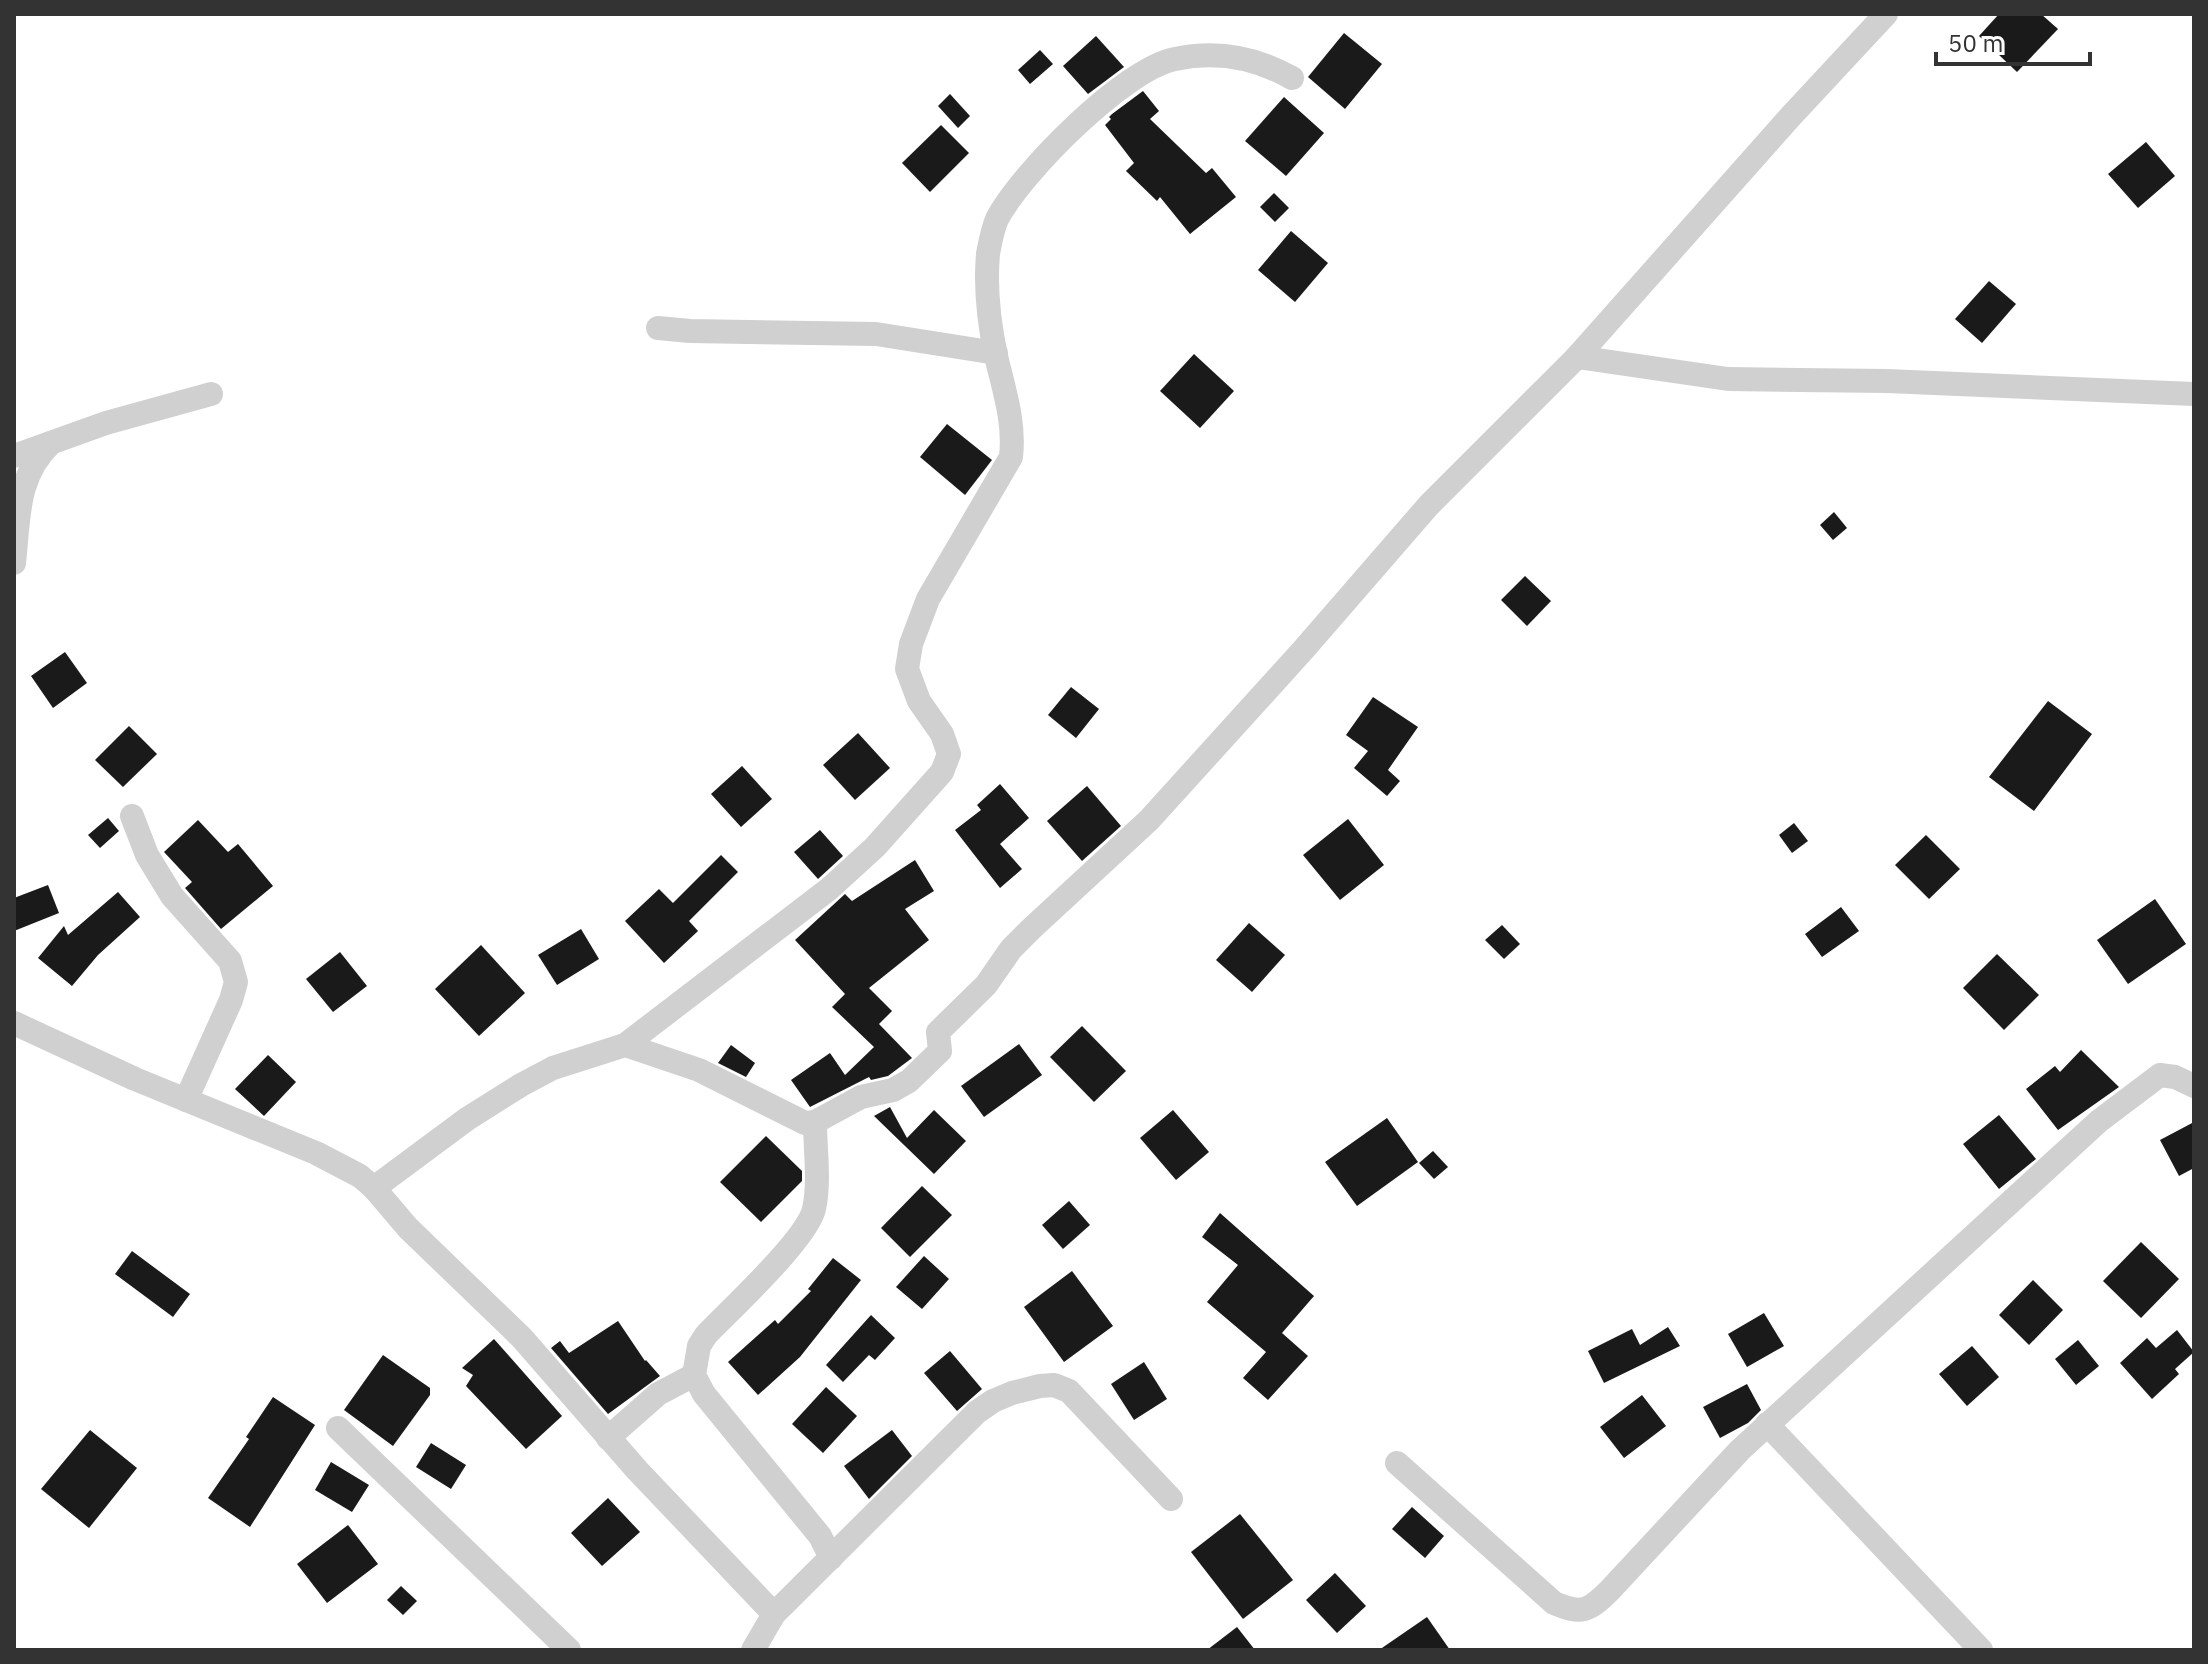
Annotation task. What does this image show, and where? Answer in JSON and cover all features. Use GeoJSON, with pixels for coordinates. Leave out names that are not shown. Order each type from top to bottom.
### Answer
{"type":"FeatureCollection","features":[{"type":"Feature","properties":{"kind":"street"},"geometry":{"type":"LineString","coordinates":[[625,1045],[699,1070],[805,1123],[815,1122],[861,1097],[893,1090],[909,1081],[940,1051],[938,1032],[986,985],[1011,949],[1149,820],[1429,505],[1577,357],[1886,14]]}},
{"type":"Feature","properties":{"kind":"street"},"geometry":{"type":"LineString","coordinates":[[374,1188],[467,1119],[521,1085],[553,1068],[625,1045],[829,889],[875,847],[942,772],[949,754],[942,734],[919,701],[907,669],[911,644],[928,599],[1011,457],[1014,435],[986,291],[989,251],[997,220],[1028,176],[1094,110],[1142,73],[1175,59],[1237,55],[1269,64],[1292,78]]}},
{"type":"Feature","properties":{"kind":"street"},"geometry":{"type":"LineString","coordinates":[[658,328],[876,334],[996,353]]}},
{"type":"Feature","properties":{"kind":"street"},"geometry":{"type":"LineString","coordinates":[[1577,357],[1728,379],[1887,381],[2194,394]]}},
{"type":"Feature","properties":{"kind":"street"},"geometry":{"type":"LineString","coordinates":[[14,456],[106,423],[211,394]]}},
{"type":"Feature","properties":{"kind":"street"},"geometry":{"type":"LineString","coordinates":[[14,563],[23,483],[31,467],[52,441]]}},
{"type":"Feature","properties":{"kind":"street"},"geometry":{"type":"LineString","coordinates":[[132,816],[147,855],[172,896],[230,961],[236,982],[231,1000],[186,1100]]}},
{"type":"Feature","properties":{"kind":"street"},"geometry":{"type":"LineString","coordinates":[[14,1023],[186,1100],[316,1153],[345,1167],[374,1188],[408,1228],[522,1338],[608,1438],[774,1614]]}},
{"type":"Feature","properties":{"kind":"street"},"geometry":{"type":"LineString","coordinates":[[1397,1463],[1554,1603],[1573,1611],[1586,1610],[1597,1604],[1716,1473],[1767,1424],[2099,1121],[2160,1075],[2175,1077],[2194,1086]]}},
{"type":"Feature","properties":{"kind":"street"},"geometry":{"type":"LineString","coordinates":[[815,1122],[815,1201],[809,1221],[795,1241],[706,1335],[699,1346],[694,1375],[713,1406],[820,1536],[831,1558]]}},
{"type":"Feature","properties":{"kind":"street"},"geometry":{"type":"LineString","coordinates":[[608,1438],[658,1394],[694,1375]]}},
{"type":"Feature","properties":{"kind":"street"},"geometry":{"type":"LineString","coordinates":[[753,1650],[774,1614],[977,1412],[1012,1393],[1054,1385],[1069,1391],[1171,1499]]}},
{"type":"Feature","properties":{"kind":"street"},"geometry":{"type":"LineString","coordinates":[[1767,1424],[1981,1650]]}},
{"type":"Feature","properties":{"kind":"street"},"geometry":{"type":"LineString","coordinates":[[338,1428],[569,1650]]}},
{"type":"Feature","properties":{"kind":"building"},"geometry":{"type":"Polygon","coordinates":[[[1999,14],[2041,14],[2058,29],[2017,72],[1979,36],[1999,14]]]}},
{"type":"Feature","properties":{"kind":"building"},"geometry":{"type":"Polygon","coordinates":[[[1344,33],[1382,64],[1345,109],[1308,77],[1344,33]]]}},
{"type":"Feature","properties":{"kind":"building"},"geometry":{"type":"Polygon","coordinates":[[[1096,36],[1124,67],[1088,94],[1063,66],[1096,36]]]}},
{"type":"Feature","properties":{"kind":"building"},"geometry":{"type":"Polygon","coordinates":[[[1040,50],[1053,64],[1030,84],[1018,70],[1040,50]]]}},
{"type":"Feature","properties":{"kind":"building"},"geometry":{"type":"Polygon","coordinates":[[[1143,91],[1159,111],[1150,119],[1206,173],[1212,168],[1236,197],[1190,234],[1160,197],[1157,201],[1126,171],[1134,163],[1105,125],[1112,114],[1143,91]]]}},
{"type":"Feature","properties":{"kind":"building"},"geometry":{"type":"Polygon","coordinates":[[[950,94],[970,116],[958,128],[938,106],[950,94]]]}},
{"type":"Feature","properties":{"kind":"building"},"geometry":{"type":"Polygon","coordinates":[[[1284,97],[1324,133],[1286,176],[1245,141],[1284,97]]]}},
{"type":"Feature","properties":{"kind":"building"},"geometry":{"type":"Polygon","coordinates":[[[941,125],[969,153],[930,192],[902,163],[941,125]]]}},
{"type":"Feature","properties":{"kind":"building"},"geometry":{"type":"Polygon","coordinates":[[[2146,142],[2175,176],[2138,208],[2108,174],[2146,142]]]}},
{"type":"Feature","properties":{"kind":"building"},"geometry":{"type":"Polygon","coordinates":[[[1274,193],[1289,208],[1275,222],[1260,207],[1274,193]]]}},
{"type":"Feature","properties":{"kind":"building"},"geometry":{"type":"Polygon","coordinates":[[[1291,231],[1328,263],[1295,302],[1258,270],[1291,231]]]}},
{"type":"Feature","properties":{"kind":"building"},"geometry":{"type":"Polygon","coordinates":[[[1989,281],[2016,304],[1982,343],[1955,319],[1989,281]]]}},
{"type":"Feature","properties":{"kind":"building"},"geometry":{"type":"Polygon","coordinates":[[[1194,354],[1234,391],[1200,428],[1160,391],[1194,354]]]}},
{"type":"Feature","properties":{"kind":"building"},"geometry":{"type":"Polygon","coordinates":[[[947,424],[992,460],[965,495],[920,457],[947,424]]]}},
{"type":"Feature","properties":{"kind":"building"},"geometry":{"type":"Polygon","coordinates":[[[1834,512],[1847,528],[1833,540],[1820,525],[1834,512]]]}},
{"type":"Feature","properties":{"kind":"building"},"geometry":{"type":"Polygon","coordinates":[[[1525,576],[1551,601],[1527,626],[1501,600],[1525,576]]]}},
{"type":"Feature","properties":{"kind":"building"},"geometry":{"type":"Polygon","coordinates":[[[65,652],[87,683],[53,708],[31,676],[65,652]]]}},
{"type":"Feature","properties":{"kind":"building"},"geometry":{"type":"Polygon","coordinates":[[[1071,687],[1099,709],[1076,738],[1048,715],[1071,687]]]}},
{"type":"Feature","properties":{"kind":"building"},"geometry":{"type":"Polygon","coordinates":[[[1373,697],[1418,727],[1388,770],[1400,781],[1387,796],[1354,768],[1368,751],[1346,735],[1373,697]]]}},
{"type":"Feature","properties":{"kind":"building"},"geometry":{"type":"Polygon","coordinates":[[[2048,701],[2092,734],[2034,811],[1989,777],[2048,701]]]}},
{"type":"Feature","properties":{"kind":"building"},"geometry":{"type":"Polygon","coordinates":[[[129,726],[157,754],[123,787],[95,760],[129,726]]]}},
{"type":"Feature","properties":{"kind":"building"},"geometry":{"type":"Polygon","coordinates":[[[858,733],[890,768],[855,800],[823,765],[858,733]]]}},
{"type":"Feature","properties":{"kind":"building"},"geometry":{"type":"Polygon","coordinates":[[[742,766],[772,799],[741,827],[711,794],[742,766]]]}},
{"type":"Feature","properties":{"kind":"building"},"geometry":{"type":"Polygon","coordinates":[[[1000,784],[1029,818],[1000,844],[1022,869],[1000,888],[955,830],[981,810],[977,805],[1000,784]]]}},
{"type":"Feature","properties":{"kind":"building"},"geometry":{"type":"Polygon","coordinates":[[[1087,786],[1121,826],[1082,861],[1047,821],[1087,786]]]}},
{"type":"Feature","properties":{"kind":"building"},"geometry":{"type":"Polygon","coordinates":[[[108,818],[119,831],[100,848],[88,835],[108,818]]]}},
{"type":"Feature","properties":{"kind":"building"},"geometry":{"type":"Polygon","coordinates":[[[1348,819],[1384,865],[1340,900],[1303,855],[1348,819]]]}},
{"type":"Feature","properties":{"kind":"building"},"geometry":{"type":"Polygon","coordinates":[[[198,820],[228,852],[238,844],[273,886],[221,929],[185,888],[192,882],[164,852],[198,820]]]}},
{"type":"Feature","properties":{"kind":"building"},"geometry":{"type":"Polygon","coordinates":[[[1794,823],[1808,841],[1792,853],[1779,835],[1794,823]]]}},
{"type":"Feature","properties":{"kind":"building"},"geometry":{"type":"Polygon","coordinates":[[[820,830],[843,856],[818,879],[794,852],[820,830]]]}},
{"type":"Feature","properties":{"kind":"building"},"geometry":{"type":"Polygon","coordinates":[[[1926,835],[1960,869],[1929,899],[1895,865],[1926,835]]]}},
{"type":"Feature","properties":{"kind":"building"},"geometry":{"type":"Polygon","coordinates":[[[721,855],[738,872],[689,921],[698,931],[664,963],[625,921],[659,889],[673,903],[721,855]]]}},
{"type":"Feature","properties":{"kind":"building"},"geometry":{"type":"Polygon","coordinates":[[[915,860],[934,891],[905,909],[929,940],[869,988],[892,1011],[879,1024],[912,1058],[888,1076],[871,1080],[869,1077],[810,1107],[791,1080],[830,1053],[845,1075],[874,1047],[832,1007],[845,994],[795,940],[845,894],[852,901],[915,860]]]}},
{"type":"Feature","properties":{"kind":"building"},"geometry":{"type":"Polygon","coordinates":[[[48,885],[59,913],[14,931],[14,898],[48,885]]]}},
{"type":"Feature","properties":{"kind":"building"},"geometry":{"type":"Polygon","coordinates":[[[118,892],[140,917],[98,955],[72,986],[38,958],[64,926],[68,935],[118,892]]]}},
{"type":"Feature","properties":{"kind":"building"},"geometry":{"type":"Polygon","coordinates":[[[2155,899],[2186,944],[2128,984],[2097,940],[2155,899]]]}},
{"type":"Feature","properties":{"kind":"building"},"geometry":{"type":"Polygon","coordinates":[[[1841,907],[1859,931],[1822,957],[1805,934],[1841,907]]]}},
{"type":"Feature","properties":{"kind":"building"},"geometry":{"type":"Polygon","coordinates":[[[1249,923],[1285,955],[1252,992],[1216,960],[1249,923]]]}},
{"type":"Feature","properties":{"kind":"building"},"geometry":{"type":"Polygon","coordinates":[[[1502,925],[1520,944],[1504,959],[1485,940],[1502,925]]]}},
{"type":"Feature","properties":{"kind":"building"},"geometry":{"type":"Polygon","coordinates":[[[581,929],[599,959],[557,985],[538,955],[581,929]]]}},
{"type":"Feature","properties":{"kind":"building"},"geometry":{"type":"Polygon","coordinates":[[[481,945],[525,993],[479,1036],[435,989],[481,945]]]}},
{"type":"Feature","properties":{"kind":"building"},"geometry":{"type":"Polygon","coordinates":[[[340,952],[367,986],[333,1012],[306,979],[340,952]]]}},
{"type":"Feature","properties":{"kind":"building"},"geometry":{"type":"Polygon","coordinates":[[[1997,954],[2039,995],[2004,1030],[1963,988],[1997,954]]]}},
{"type":"Feature","properties":{"kind":"building"},"geometry":{"type":"Polygon","coordinates":[[[1082,1026],[1126,1071],[1094,1102],[1050,1057],[1082,1026]]]}},
{"type":"Feature","properties":{"kind":"building"},"geometry":{"type":"Polygon","coordinates":[[[1019,1044],[1042,1075],[984,1117],[961,1086],[1019,1044]]]}},
{"type":"Feature","properties":{"kind":"building"},"geometry":{"type":"Polygon","coordinates":[[[731,1045],[755,1063],[746,1077],[718,1063],[731,1045]]]}},
{"type":"Feature","properties":{"kind":"building"},"geometry":{"type":"Polygon","coordinates":[[[2081,1050],[2119,1087],[2058,1130],[2026,1089],[2055,1066],[2060,1072],[2081,1050]]]}},
{"type":"Feature","properties":{"kind":"building"},"geometry":{"type":"Polygon","coordinates":[[[268,1055],[296,1082],[264,1116],[235,1089],[268,1055]]]}},
{"type":"Feature","properties":{"kind":"building"},"geometry":{"type":"Polygon","coordinates":[[[890,1107],[907,1138],[934,1110],[966,1141],[934,1174],[874,1116],[890,1107]]]}},
{"type":"Feature","properties":{"kind":"building"},"geometry":{"type":"Polygon","coordinates":[[[1173,1110],[1209,1152],[1176,1180],[1140,1138],[1173,1110]]]}},
{"type":"Feature","properties":{"kind":"building"},"geometry":{"type":"Polygon","coordinates":[[[1999,1115],[2036,1159],[1999,1189],[1963,1144],[1999,1115]]]}},
{"type":"Feature","properties":{"kind":"building"},"geometry":{"type":"Polygon","coordinates":[[[1387,1118],[1418,1162],[1357,1206],[1325,1162],[1387,1118]]]}},
{"type":"Feature","properties":{"kind":"building"},"geometry":{"type":"Polygon","coordinates":[[[2194,1122],[2194,1168],[2179,1176],[2160,1140],[2194,1122]]]}},
{"type":"Feature","properties":{"kind":"building"},"geometry":{"type":"Polygon","coordinates":[[[766,1136],[802,1171],[802,1181],[761,1222],[720,1182],[766,1136]]]}},
{"type":"Feature","properties":{"kind":"building"},"geometry":{"type":"Polygon","coordinates":[[[1433,1151],[1448,1167],[1434,1179],[1419,1163],[1433,1151]]]}},
{"type":"Feature","properties":{"kind":"building"},"geometry":{"type":"Polygon","coordinates":[[[922,1186],[952,1215],[910,1257],[881,1228],[922,1186]]]}},
{"type":"Feature","properties":{"kind":"building"},"geometry":{"type":"Polygon","coordinates":[[[1069,1201],[1090,1225],[1063,1249],[1042,1225],[1069,1201]]]}},
{"type":"Feature","properties":{"kind":"building"},"geometry":{"type":"Polygon","coordinates":[[[1220,1213],[1314,1296],[1282,1333],[1308,1356],[1268,1400],[1243,1378],[1266,1352],[1207,1302],[1238,1265],[1202,1237],[1220,1213]]]}},
{"type":"Feature","properties":{"kind":"building"},"geometry":{"type":"Polygon","coordinates":[[[2141,1242],[2179,1279],[2141,1318],[2103,1281],[2141,1242]]]}},
{"type":"Feature","properties":{"kind":"building"},"geometry":{"type":"Polygon","coordinates":[[[132,1251],[190,1294],[173,1317],[115,1274],[132,1251]]]}},
{"type":"Feature","properties":{"kind":"building"},"geometry":{"type":"Polygon","coordinates":[[[924,1256],[949,1279],[922,1309],[896,1287],[924,1256]]]}},
{"type":"Feature","properties":{"kind":"building"},"geometry":{"type":"Polygon","coordinates":[[[833,1258],[861,1280],[800,1357],[758,1395],[728,1362],[775,1320],[778,1324],[811,1291],[808,1289],[833,1258]]]}},
{"type":"Feature","properties":{"kind":"building"},"geometry":{"type":"Polygon","coordinates":[[[1072,1271],[1113,1326],[1064,1362],[1024,1307],[1072,1271]]]}},
{"type":"Feature","properties":{"kind":"building"},"geometry":{"type":"Polygon","coordinates":[[[2033,1280],[2063,1310],[2029,1345],[1999,1315],[2033,1280]]]}},
{"type":"Feature","properties":{"kind":"building"},"geometry":{"type":"Polygon","coordinates":[[[1764,1313],[1784,1346],[1747,1367],[1728,1334],[1764,1313]]]}},
{"type":"Feature","properties":{"kind":"building"},"geometry":{"type":"Polygon","coordinates":[[[871,1315],[895,1338],[875,1360],[869,1355],[843,1382],[826,1365],[871,1315]]]}},
{"type":"Feature","properties":{"kind":"building"},"geometry":{"type":"Polygon","coordinates":[[[618,1321],[645,1361],[660,1376],[608,1414],[551,1348],[560,1341],[569,1353],[618,1321]]]}},
{"type":"Feature","properties":{"kind":"building"},"geometry":{"type":"Polygon","coordinates":[[[1668,1327],[1680,1346],[1604,1383],[1588,1351],[1632,1329],[1640,1345],[1668,1327]]]}},
{"type":"Feature","properties":{"kind":"building"},"geometry":{"type":"Polygon","coordinates":[[[2177,1330],[2194,1352],[2175,1369],[2179,1374],[2152,1399],[2120,1363],[2147,1338],[2156,1348],[2177,1330]]]}},
{"type":"Feature","properties":{"kind":"building"},"geometry":{"type":"Polygon","coordinates":[[[494,1339],[562,1416],[526,1449],[466,1386],[473,1375],[462,1368],[494,1339]]]}},
{"type":"Feature","properties":{"kind":"building"},"geometry":{"type":"Polygon","coordinates":[[[2078,1340],[2099,1366],[2076,1385],[2055,1359],[2078,1340]]]}},
{"type":"Feature","properties":{"kind":"building"},"geometry":{"type":"Polygon","coordinates":[[[1972,1346],[1999,1377],[1967,1406],[1939,1374],[1972,1346]]]}},
{"type":"Feature","properties":{"kind":"building"},"geometry":{"type":"Polygon","coordinates":[[[950,1351],[982,1389],[957,1411],[924,1373],[950,1351]]]}},
{"type":"Feature","properties":{"kind":"building"},"geometry":{"type":"Polygon","coordinates":[[[383,1355],[430,1388],[430,1395],[393,1446],[344,1410],[383,1355]]]}},
{"type":"Feature","properties":{"kind":"building"},"geometry":{"type":"Polygon","coordinates":[[[1144,1362],[1167,1399],[1134,1420],[1111,1384],[1144,1362]]]}},
{"type":"Feature","properties":{"kind":"building"},"geometry":{"type":"Polygon","coordinates":[[[1747,1384],[1761,1410],[1748,1423],[1720,1438],[1703,1407],[1747,1384]]]}},
{"type":"Feature","properties":{"kind":"building"},"geometry":{"type":"Polygon","coordinates":[[[826,1387],[857,1416],[823,1453],[792,1424],[826,1387]]]}},
{"type":"Feature","properties":{"kind":"building"},"geometry":{"type":"Polygon","coordinates":[[[1642,1395],[1666,1426],[1624,1458],[1600,1427],[1642,1395]]]}},
{"type":"Feature","properties":{"kind":"building"},"geometry":{"type":"Polygon","coordinates":[[[273,1397],[315,1425],[250,1527],[208,1498],[249,1439],[246,1437],[273,1397]]]}},
{"type":"Feature","properties":{"kind":"building"},"geometry":{"type":"Polygon","coordinates":[[[90,1430],[137,1468],[89,1528],[41,1489],[90,1430]]]}},
{"type":"Feature","properties":{"kind":"building"},"geometry":{"type":"Polygon","coordinates":[[[892,1430],[912,1456],[869,1499],[844,1466],[892,1430]]]}},
{"type":"Feature","properties":{"kind":"building"},"geometry":{"type":"Polygon","coordinates":[[[431,1443],[466,1465],[451,1489],[416,1467],[431,1443]]]}},
{"type":"Feature","properties":{"kind":"building"},"geometry":{"type":"Polygon","coordinates":[[[331,1462],[369,1485],[352,1512],[315,1490],[331,1462]]]}},
{"type":"Feature","properties":{"kind":"building"},"geometry":{"type":"Polygon","coordinates":[[[608,1498],[640,1532],[602,1566],[571,1533],[608,1498]]]}},
{"type":"Feature","properties":{"kind":"building"},"geometry":{"type":"Polygon","coordinates":[[[1412,1507],[1444,1536],[1425,1558],[1392,1529],[1412,1507]]]}},
{"type":"Feature","properties":{"kind":"building"},"geometry":{"type":"Polygon","coordinates":[[[1240,1514],[1293,1580],[1243,1619],[1191,1552],[1240,1514]]]}},
{"type":"Feature","properties":{"kind":"building"},"geometry":{"type":"Polygon","coordinates":[[[348,1525],[378,1564],[327,1603],[297,1564],[348,1525]]]}},
{"type":"Feature","properties":{"kind":"building"},"geometry":{"type":"Polygon","coordinates":[[[1335,1573],[1366,1606],[1337,1633],[1306,1600],[1335,1573]]]}},
{"type":"Feature","properties":{"kind":"building"},"geometry":{"type":"Polygon","coordinates":[[[401,1586],[417,1601],[403,1615],[387,1600],[401,1586]]]}},
{"type":"Feature","properties":{"kind":"building"},"geometry":{"type":"Polygon","coordinates":[[[1427,1617],[1450,1650],[1379,1650],[1427,1617]]]}},
{"type":"Feature","properties":{"kind":"building"},"geometry":{"type":"Polygon","coordinates":[[[1237,1627],[1255,1650],[1207,1650],[1237,1627]]]}}]}
